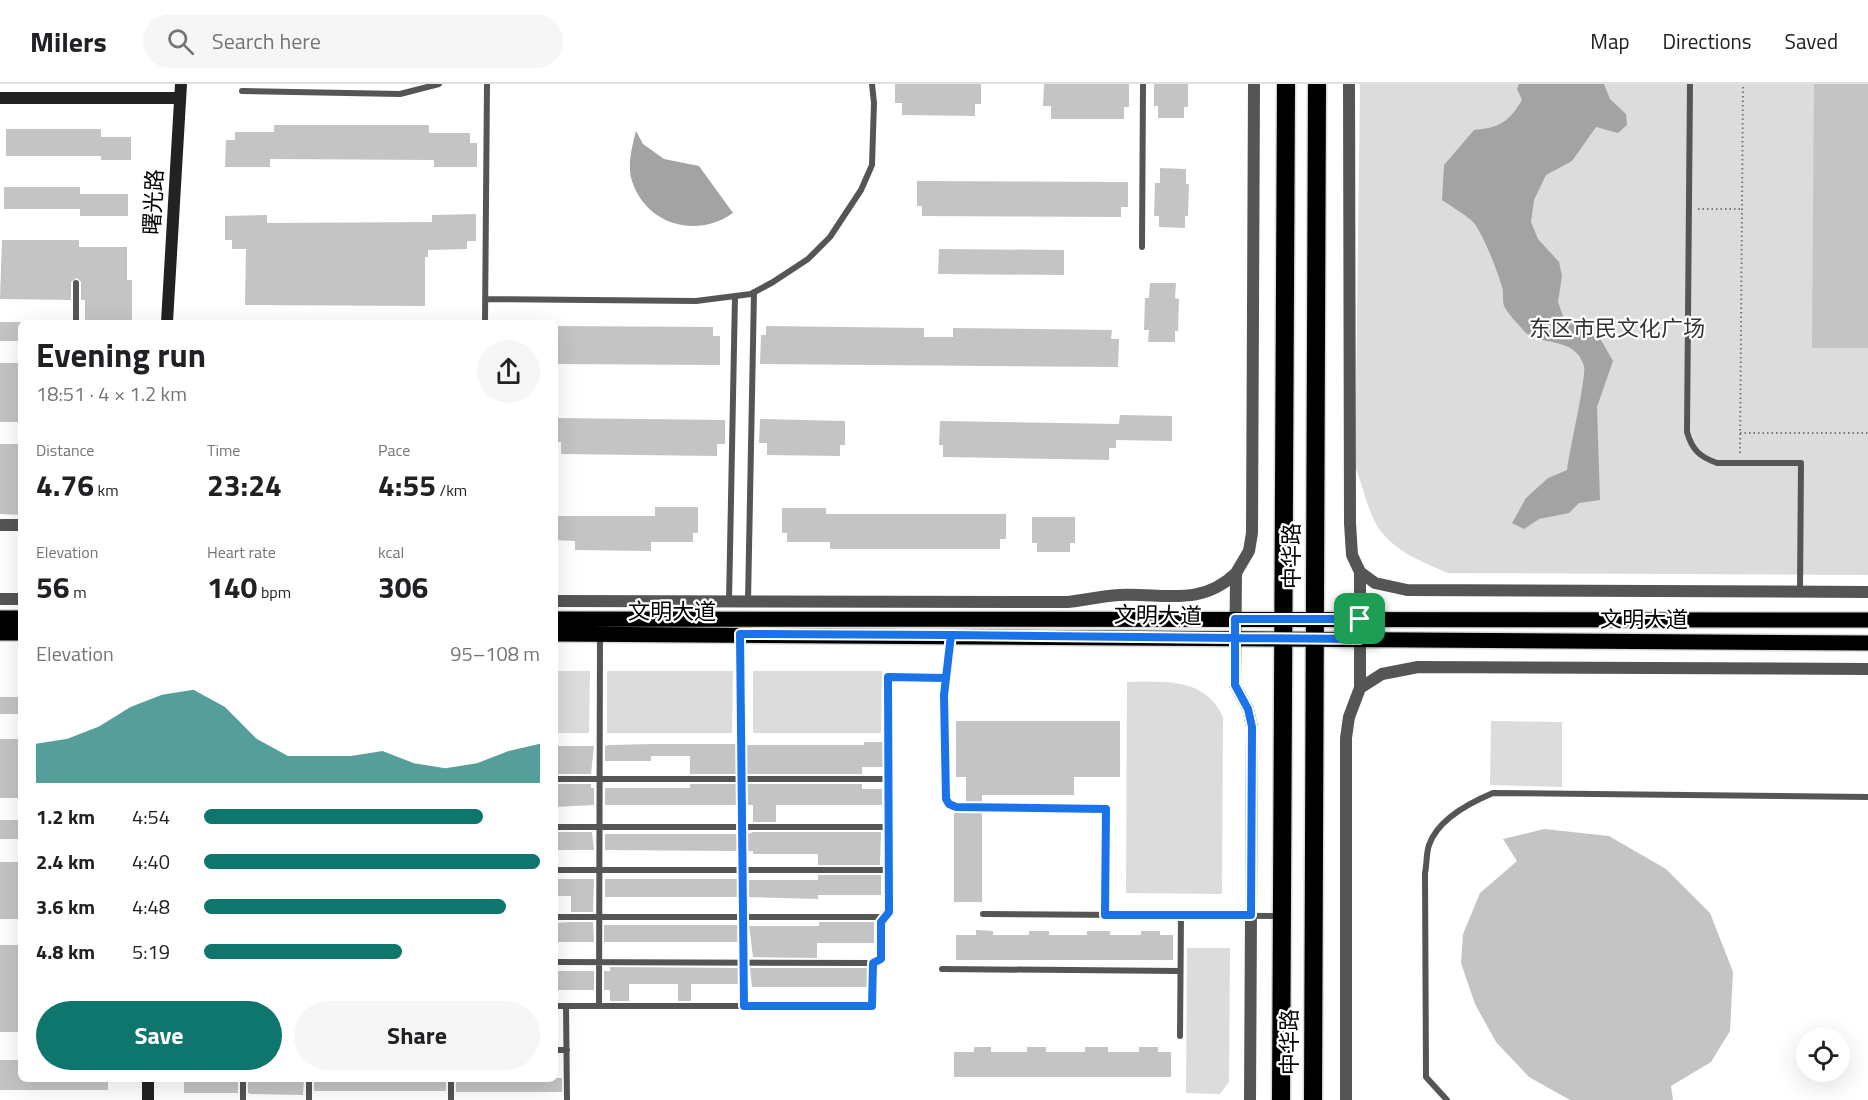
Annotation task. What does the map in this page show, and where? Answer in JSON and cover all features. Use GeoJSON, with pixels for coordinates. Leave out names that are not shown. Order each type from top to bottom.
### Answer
{"type":"FeatureCollection","features":[{"type":"Feature","properties":{"kind":"highway","name":"中华路"},"geometry":{"type":"LineString","coordinates":[[1281,1100],[1286,84]]}},
{"type":"Feature","properties":{"kind":"highway","name":"中华路"},"geometry":{"type":"LineString","coordinates":[[1313,1100],[1317,84]]}},
{"type":"Feature","properties":{"kind":"main road"},"geometry":{"type":"LineString","coordinates":[[0,618],[18,618]]}},
{"type":"Feature","properties":{"kind":"main road","name":"文明大道"},"geometry":{"type":"LineString","coordinates":[[558,619],[1868,620]]}},
{"type":"Feature","properties":{"kind":"main road"},"geometry":{"type":"LineString","coordinates":[[0,633],[18,633]]}},
{"type":"Feature","properties":{"kind":"main road","name":"文明大道"},"geometry":{"type":"LineString","coordinates":[[558,634],[1868,643]]}},
{"type":"Feature","properties":{"kind":"street","name":"曙光路"},"geometry":{"type":"LineString","coordinates":[[167,320],[181,84]]}},
{"type":"Feature","properties":{"kind":"street"},"geometry":{"type":"LineString","coordinates":[[558,601],[1068,602],[1119,595],[1173,596],[1212,592],[1236,573],[1249,551],[1252,533],[1254,84]]}},
{"type":"Feature","properties":{"kind":"street"},"geometry":{"type":"LineString","coordinates":[[1346,1100],[1346,738],[1349,717],[1360,688],[1360,572],[1352,555],[1350,523],[1349,84]]}},
{"type":"Feature","properties":{"kind":"street"},"geometry":{"type":"LineString","coordinates":[[0,98],[180,98]]}},
{"type":"Feature","properties":{"kind":"street"},"geometry":{"type":"LineString","coordinates":[[0,525],[18,525]]}},
{"type":"Feature","properties":{"kind":"street"},"geometry":{"type":"LineString","coordinates":[[1360,572],[1375,583],[1407,590],[1868,592]]}},
{"type":"Feature","properties":{"kind":"street"},"geometry":{"type":"LineString","coordinates":[[1236,573],[1235,685],[1248,709],[1252,727],[1250,1100]]}},
{"type":"Feature","properties":{"kind":"street"},"geometry":{"type":"LineString","coordinates":[[0,599],[18,599]]}},
{"type":"Feature","properties":{"kind":"street"},"geometry":{"type":"LineString","coordinates":[[1360,688],[1382,674],[1418,667],[1868,669]]}},
{"type":"Feature","properties":{"kind":"street"},"geometry":{"type":"LineString","coordinates":[[148,1082],[148,1100]]}},
{"type":"Feature","properties":{"kind":"lane"},"geometry":{"type":"LineString","coordinates":[[242,91],[400,94],[439,84]]}},
{"type":"Feature","properties":{"kind":"lane"},"geometry":{"type":"LineString","coordinates":[[485,320],[487,84]]}},
{"type":"Feature","properties":{"kind":"lane"},"geometry":{"type":"LineString","coordinates":[[486,299],[696,301],[754,292],[773,282],[808,259],[830,237],[848,210],[872,165],[873,84]]}},
{"type":"Feature","properties":{"kind":"lane"},"geometry":{"type":"LineString","coordinates":[[1142,247],[1143,84]]}},
{"type":"Feature","properties":{"kind":"lane"},"geometry":{"type":"LineString","coordinates":[[1690,84],[1687,432],[1691,446],[1704,458],[1717,463],[1801,463],[1800,591]]}},
{"type":"Feature","properties":{"kind":"lane"},"geometry":{"type":"LineString","coordinates":[[76,283],[76,320]]}},
{"type":"Feature","properties":{"kind":"lane"},"geometry":{"type":"LineString","coordinates":[[748,601],[754,292]]}},
{"type":"Feature","properties":{"kind":"lane"},"geometry":{"type":"LineString","coordinates":[[729,601],[735,296]]}},
{"type":"Feature","properties":{"kind":"lane"},"geometry":{"type":"LineString","coordinates":[[599,1006],[600,634]]}},
{"type":"Feature","properties":{"kind":"lane"},"geometry":{"type":"LineString","coordinates":[[740,634],[744,1006]]}},
{"type":"Feature","properties":{"kind":"lane"},"geometry":{"type":"LineString","coordinates":[[951,635],[946,678],[946,787],[949,804],[956,807],[1106,809],[1105,915]]}},
{"type":"Feature","properties":{"kind":"lane"},"geometry":{"type":"LineString","coordinates":[[558,962],[873,963],[881,959],[881,922],[889,912],[888,677],[946,678]]}},
{"type":"Feature","properties":{"kind":"lane"},"geometry":{"type":"LineString","coordinates":[[558,779],[888,779]]}},
{"type":"Feature","properties":{"kind":"lane"},"geometry":{"type":"LineString","coordinates":[[1447,1100],[1426,1077],[1425,873],[1429,844],[1444,823],[1470,803],[1493,793],[1868,796]]}},
{"type":"Feature","properties":{"kind":"lane"},"geometry":{"type":"LineString","coordinates":[[558,827],[889,827]]}},
{"type":"Feature","properties":{"kind":"lane"},"geometry":{"type":"LineString","coordinates":[[558,870],[889,870]]}},
{"type":"Feature","properties":{"kind":"lane"},"geometry":{"type":"LineString","coordinates":[[983,914],[1282,916]]}},
{"type":"Feature","properties":{"kind":"lane"},"geometry":{"type":"LineString","coordinates":[[1180,1036],[1181,915]]}},
{"type":"Feature","properties":{"kind":"lane"},"geometry":{"type":"LineString","coordinates":[[558,917],[885,917]]}},
{"type":"Feature","properties":{"kind":"lane"},"geometry":{"type":"LineString","coordinates":[[558,1006],[872,1006],[873,963]]}},
{"type":"Feature","properties":{"kind":"lane"},"geometry":{"type":"LineString","coordinates":[[942,969],[1180,971]]}},
{"type":"Feature","properties":{"kind":"lane"},"geometry":{"type":"LineString","coordinates":[[567,1006],[567,1100]]}},
{"type":"Feature","properties":{"kind":"lane"},"geometry":{"type":"LineString","coordinates":[[558,1050],[567,1050]]}},
{"type":"Feature","properties":{"kind":"lane"},"geometry":{"type":"LineString","coordinates":[[243,1082],[243,1100]]}},
{"type":"Feature","properties":{"kind":"lane"},"geometry":{"type":"LineString","coordinates":[[309,1082],[309,1100]]}},
{"type":"Feature","properties":{"kind":"lane"},"geometry":{"type":"LineString","coordinates":[[451,1082],[451,1100]]}},
{"type":"Feature","properties":{"kind":"path"},"geometry":{"type":"LineString","coordinates":[[1740,463],[1743,84]]}},
{"type":"Feature","properties":{"kind":"path"},"geometry":{"type":"LineString","coordinates":[[1689,209],[1742,209]]}},
{"type":"Feature","properties":{"kind":"path"},"geometry":{"type":"LineString","coordinates":[[1740,433],[1868,434]]}},
{"type":"Feature","properties":{"kind":"green space","name":"东区市民文化广场"},"geometry":{"type":"Polygon","coordinates":[[[1360,84],[1868,84],[1868,575],[1448,573],[1408,554],[1390,541],[1376,524],[1355,466],[1360,84]]]}},
{"type":"Feature","properties":{"kind":"green space"},"geometry":{"type":"Polygon","coordinates":[[[558,671],[590,671],[589,733],[558,733],[558,671]]]}},
{"type":"Feature","properties":{"kind":"green space"},"geometry":{"type":"Polygon","coordinates":[[[607,671],[733,671],[732,733],[607,733],[607,671]]]}},
{"type":"Feature","properties":{"kind":"green space"},"geometry":{"type":"Polygon","coordinates":[[[753,671],[882,671],[881,733],[753,733],[753,671]]]}},
{"type":"Feature","properties":{"kind":"green space"},"geometry":{"type":"Polygon","coordinates":[[[1127,682],[1182,684],[1195,688],[1215,704],[1223,717],[1222,894],[1126,893],[1127,682]]]}},
{"type":"Feature","properties":{"kind":"green space"},"geometry":{"type":"Polygon","coordinates":[[[1491,721],[1562,722],[1562,787],[1490,785],[1491,721]]]}},
{"type":"Feature","properties":{"kind":"green space"},"geometry":{"type":"Polygon","coordinates":[[[1187,948],[1230,948],[1229,1082],[1220,1094],[1186,1093],[1187,948]]]}},
{"type":"Feature","properties":{"kind":"shaded area"},"geometry":{"type":"Polygon","coordinates":[[[1519,84],[1604,84],[1610,99],[1626,114],[1627,125],[1618,133],[1596,127],[1572,161],[1546,175],[1534,200],[1531,222],[1538,239],[1559,262],[1562,276],[1558,302],[1564,319],[1601,340],[1613,361],[1597,407],[1600,500],[1579,503],[1569,513],[1539,519],[1524,529],[1512,523],[1526,498],[1548,478],[1567,470],[1584,366],[1573,350],[1530,336],[1513,319],[1504,306],[1503,289],[1476,225],[1442,200],[1444,165],[1474,130],[1490,128],[1513,114],[1522,100],[1517,89],[1519,84]]]}},
{"type":"Feature","properties":{"kind":"shaded area"},"geometry":{"type":"Polygon","coordinates":[[[636,131],[643,144],[664,159],[699,166],[733,213],[719,221],[689,226],[674,223],[649,208],[639,196],[632,181],[631,156],[636,131]]]}},
{"type":"Feature","properties":{"kind":"building"},"geometry":{"type":"Polygon","coordinates":[[[895,84],[981,84],[981,104],[975,104],[975,116],[902,115],[902,103],[895,103],[895,84]]]}},
{"type":"Feature","properties":{"kind":"building"},"geometry":{"type":"Polygon","coordinates":[[[1044,84],[1129,84],[1129,107],[1124,107],[1124,119],[1051,119],[1051,106],[1043,106],[1044,84]]]}},
{"type":"Feature","properties":{"kind":"building"},"geometry":{"type":"Polygon","coordinates":[[[1154,84],[1188,84],[1188,107],[1184,107],[1184,118],[1158,118],[1158,106],[1154,106],[1154,84]]]}},
{"type":"Feature","properties":{"kind":"building"},"geometry":{"type":"Polygon","coordinates":[[[1814,84],[1868,84],[1868,348],[1812,348],[1814,84]]]}},
{"type":"Feature","properties":{"kind":"building"},"geometry":{"type":"Polygon","coordinates":[[[274,125],[429,125],[429,133],[470,133],[470,143],[477,143],[477,167],[434,167],[434,160],[270,159],[270,167],[225,167],[226,140],[235,140],[235,132],[274,132],[274,125]]]}},
{"type":"Feature","properties":{"kind":"building"},"geometry":{"type":"Polygon","coordinates":[[[6,129],[101,129],[101,137],[131,137],[131,160],[101,160],[101,156],[6,156],[6,129]]]}},
{"type":"Feature","properties":{"kind":"building"},"geometry":{"type":"Polygon","coordinates":[[[1160,168],[1186,169],[1186,184],[1189,184],[1188,216],[1185,216],[1185,228],[1159,227],[1159,216],[1154,216],[1155,183],[1160,183],[1160,168]]]}},
{"type":"Feature","properties":{"kind":"building"},"geometry":{"type":"Polygon","coordinates":[[[917,181],[1128,182],[1128,207],[1121,207],[1121,217],[922,216],[922,206],[917,206],[917,181]]]}},
{"type":"Feature","properties":{"kind":"building"},"geometry":{"type":"Polygon","coordinates":[[[4,187],[80,187],[80,194],[128,194],[128,216],[80,216],[80,209],[4,209],[4,187]]]}},
{"type":"Feature","properties":{"kind":"building"},"geometry":{"type":"Polygon","coordinates":[[[476,214],[476,241],[467,241],[467,249],[428,250],[428,257],[425,257],[425,306],[245,305],[246,249],[232,249],[232,240],[225,240],[225,216],[267,215],[267,223],[432,222],[432,215],[476,214]]]}},
{"type":"Feature","properties":{"kind":"building"},"geometry":{"type":"Polygon","coordinates":[[[2,240],[79,240],[79,247],[127,247],[127,280],[132,280],[132,320],[85,320],[85,300],[81,300],[81,282],[77,278],[71,282],[71,300],[0,299],[2,240]]]}},
{"type":"Feature","properties":{"kind":"building"},"geometry":{"type":"Polygon","coordinates":[[[939,249],[1064,250],[1064,275],[938,274],[939,249]]]}},
{"type":"Feature","properties":{"kind":"building"},"geometry":{"type":"Polygon","coordinates":[[[1150,283],[1176,283],[1175,298],[1179,299],[1178,331],[1175,331],[1175,342],[1148,342],[1149,330],[1144,330],[1145,298],[1149,298],[1150,283]]]}},
{"type":"Feature","properties":{"kind":"building"},"geometry":{"type":"Polygon","coordinates":[[[0,322],[18,322],[18,341],[0,341],[0,322]]]}},
{"type":"Feature","properties":{"kind":"building"},"geometry":{"type":"Polygon","coordinates":[[[558,326],[713,327],[713,336],[720,336],[720,365],[558,364],[558,326]]]}},
{"type":"Feature","properties":{"kind":"building"},"geometry":{"type":"Polygon","coordinates":[[[766,326],[924,328],[924,337],[953,337],[953,328],[1112,330],[1111,339],[1119,339],[1118,367],[760,364],[761,335],[766,335],[766,326]]]}},
{"type":"Feature","properties":{"kind":"building"},"geometry":{"type":"Polygon","coordinates":[[[0,363],[18,363],[18,422],[0,422],[0,363]]]}},
{"type":"Feature","properties":{"kind":"building"},"geometry":{"type":"Polygon","coordinates":[[[1120,415],[1172,416],[1172,441],[1116,440],[1116,448],[1109,448],[1109,460],[943,457],[943,445],[939,445],[940,421],[1119,424],[1120,415]]]}},
{"type":"Feature","properties":{"kind":"building"},"geometry":{"type":"Polygon","coordinates":[[[558,418],[725,420],[725,444],[717,444],[717,456],[561,454],[561,442],[558,442],[558,418]]]}},
{"type":"Feature","properties":{"kind":"building"},"geometry":{"type":"Polygon","coordinates":[[[760,419],[845,421],[845,445],[840,445],[840,456],[767,455],[767,443],[759,443],[760,419]]]}},
{"type":"Feature","properties":{"kind":"building"},"geometry":{"type":"Polygon","coordinates":[[[0,444],[18,444],[18,515],[0,514],[0,444]]]}},
{"type":"Feature","properties":{"kind":"building"},"geometry":{"type":"Polygon","coordinates":[[[655,507],[698,507],[698,533],[693,533],[693,542],[651,542],[651,551],[575,550],[575,541],[558,540],[558,516],[655,516],[655,507]]]}},
{"type":"Feature","properties":{"kind":"building"},"geometry":{"type":"Polygon","coordinates":[[[782,508],[826,508],[826,514],[1006,514],[1006,539],[1000,539],[1000,549],[830,549],[830,542],[787,542],[787,533],[782,533],[782,508]]]}},
{"type":"Feature","properties":{"kind":"building"},"geometry":{"type":"Polygon","coordinates":[[[1032,517],[1075,517],[1075,543],[1070,543],[1070,552],[1037,552],[1037,543],[1032,543],[1032,517]]]}},
{"type":"Feature","properties":{"kind":"building"},"geometry":{"type":"Polygon","coordinates":[[[0,697],[18,697],[18,714],[0,714],[0,697]]]}},
{"type":"Feature","properties":{"kind":"building"},"geometry":{"type":"Polygon","coordinates":[[[956,721],[1120,721],[1120,777],[1074,777],[1074,795],[982,795],[982,802],[966,802],[966,777],[956,777],[956,721]]]}},
{"type":"Feature","properties":{"kind":"building"},"geometry":{"type":"Polygon","coordinates":[[[0,739],[18,739],[18,798],[0,798],[0,739]]]}},
{"type":"Feature","properties":{"kind":"building"},"geometry":{"type":"Polygon","coordinates":[[[864,742],[883,742],[883,767],[862,767],[862,774],[747,774],[747,745],[864,745],[864,742]]]}},
{"type":"Feature","properties":{"kind":"building"},"geometry":{"type":"Polygon","coordinates":[[[736,744],[737,774],[690,774],[690,756],[651,756],[651,761],[605,761],[605,746],[736,744]]]}},
{"type":"Feature","properties":{"kind":"building"},"geometry":{"type":"Polygon","coordinates":[[[558,746],[594,746],[591,774],[558,774],[558,746]]]}},
{"type":"Feature","properties":{"kind":"building"},"geometry":{"type":"Polygon","coordinates":[[[558,784],[591,784],[591,788],[594,788],[594,805],[558,807],[558,784]]]}},
{"type":"Feature","properties":{"kind":"building"},"geometry":{"type":"Polygon","coordinates":[[[690,784],[737,784],[737,805],[605,805],[605,788],[690,788],[690,784]]]}},
{"type":"Feature","properties":{"kind":"building"},"geometry":{"type":"Polygon","coordinates":[[[747,784],[862,784],[862,789],[882,789],[882,805],[776,805],[776,822],[753,822],[753,805],[748,805],[747,784]]]}},
{"type":"Feature","properties":{"kind":"building"},"geometry":{"type":"Polygon","coordinates":[[[954,813],[982,813],[982,902],[954,902],[954,813]]]}},
{"type":"Feature","properties":{"kind":"building"},"geometry":{"type":"Polygon","coordinates":[[[0,820],[18,820],[18,839],[0,839],[0,820]]]}},
{"type":"Feature","properties":{"kind":"building"},"geometry":{"type":"Polygon","coordinates":[[[1544,829],[1609,836],[1666,869],[1710,913],[1733,972],[1730,1031],[1711,1062],[1671,1086],[1673,1100],[1570,1100],[1529,1077],[1496,1042],[1475,1004],[1461,963],[1463,934],[1480,893],[1517,861],[1503,839],[1544,829]]]}},
{"type":"Feature","properties":{"kind":"building"},"geometry":{"type":"Polygon","coordinates":[[[558,832],[592,832],[594,850],[558,850],[558,832]]]}},
{"type":"Feature","properties":{"kind":"building"},"geometry":{"type":"Polygon","coordinates":[[[753,832],[881,832],[880,865],[818,865],[818,854],[753,854],[753,851],[748,851],[748,834],[753,832]]]}},
{"type":"Feature","properties":{"kind":"building"},"geometry":{"type":"Polygon","coordinates":[[[605,834],[737,834],[738,851],[605,850],[605,834]]]}},
{"type":"Feature","properties":{"kind":"building"},"geometry":{"type":"Polygon","coordinates":[[[0,862],[18,862],[18,919],[0,919],[0,862]]]}},
{"type":"Feature","properties":{"kind":"building"},"geometry":{"type":"Polygon","coordinates":[[[818,875],[881,875],[881,895],[818,895],[818,899],[749,897],[749,880],[818,880],[818,875]]]}},
{"type":"Feature","properties":{"kind":"building"},"geometry":{"type":"Polygon","coordinates":[[[558,879],[594,879],[593,912],[571,912],[571,896],[558,896],[558,879]]]}},
{"type":"Feature","properties":{"kind":"building"},"geometry":{"type":"Polygon","coordinates":[[[605,879],[737,879],[738,897],[605,897],[605,879]]]}},
{"type":"Feature","properties":{"kind":"building"},"geometry":{"type":"Polygon","coordinates":[[[593,922],[594,942],[558,942],[558,923],[593,922]]]}},
{"type":"Feature","properties":{"kind":"building"},"geometry":{"type":"Polygon","coordinates":[[[819,922],[874,922],[874,943],[817,943],[817,958],[753,957],[749,926],[819,926],[819,922]]]}},
{"type":"Feature","properties":{"kind":"building"},"geometry":{"type":"Polygon","coordinates":[[[604,925],[739,925],[739,942],[604,942],[604,925]]]}},
{"type":"Feature","properties":{"kind":"building"},"geometry":{"type":"Polygon","coordinates":[[[976,930],[993,931],[993,935],[1029,935],[1029,931],[1049,931],[1049,935],[1087,935],[1087,931],[1110,931],[1110,935],[1141,935],[1141,931],[1160,931],[1160,935],[1173,935],[1173,960],[956,960],[956,935],[976,935],[976,930]]]}},
{"type":"Feature","properties":{"kind":"building"},"geometry":{"type":"Polygon","coordinates":[[[0,945],[18,945],[18,1032],[0,1032],[0,945]]]}},
{"type":"Feature","properties":{"kind":"building"},"geometry":{"type":"Polygon","coordinates":[[[610,967],[739,968],[739,984],[691,984],[691,1001],[678,1001],[678,984],[629,984],[629,1001],[610,1001],[610,990],[604,990],[604,971],[610,971],[610,967]]]}},
{"type":"Feature","properties":{"kind":"building"},"geometry":{"type":"Polygon","coordinates":[[[750,968],[868,968],[867,987],[752,987],[750,968]]]}},
{"type":"Feature","properties":{"kind":"building"},"geometry":{"type":"Polygon","coordinates":[[[558,971],[594,971],[594,990],[558,990],[558,971]]]}},
{"type":"Feature","properties":{"kind":"building"},"geometry":{"type":"Polygon","coordinates":[[[974,1047],[991,1047],[991,1052],[1027,1052],[1027,1047],[1046,1047],[1046,1052],[1085,1052],[1085,1047],[1108,1047],[1108,1052],[1139,1052],[1139,1047],[1158,1047],[1158,1052],[1171,1052],[1171,1077],[954,1077],[954,1052],[974,1052],[974,1047]]]}},
{"type":"Feature","properties":{"kind":"building"},"geometry":{"type":"Polygon","coordinates":[[[0,1060],[18,1060],[18,1082],[108,1082],[108,1090],[0,1090],[0,1060]]]}},
{"type":"Feature","properties":{"kind":"building"},"geometry":{"type":"Polygon","coordinates":[[[558,1078],[562,1078],[562,1092],[456,1092],[456,1082],[558,1082],[558,1078]]]}},
{"type":"Feature","properties":{"kind":"building"},"geometry":{"type":"Polygon","coordinates":[[[184,1082],[238,1082],[238,1093],[184,1093],[184,1082]]]}},
{"type":"Feature","properties":{"kind":"building"},"geometry":{"type":"Polygon","coordinates":[[[248,1082],[304,1082],[303,1095],[248,1093],[248,1082]]]}},
{"type":"Feature","properties":{"kind":"building"},"geometry":{"type":"Polygon","coordinates":[[[314,1082],[446,1082],[446,1091],[314,1091],[314,1082]]]}},
{"type":"Feature","properties":{"kind":"route"},"geometry":{"type":"LineString","coordinates":[[1360,619],[1235,619],[1235,638],[951,635],[946,678],[888,677],[889,912],[881,922],[881,959],[873,963],[872,1006],[744,1006],[740,634],[951,635],[946,678],[944,695],[946,799],[949,804],[956,807],[1106,809],[1105,915],[1251,915],[1252,727],[1248,709],[1235,685],[1235,638],[1360,639],[1360,619]]}}]}
